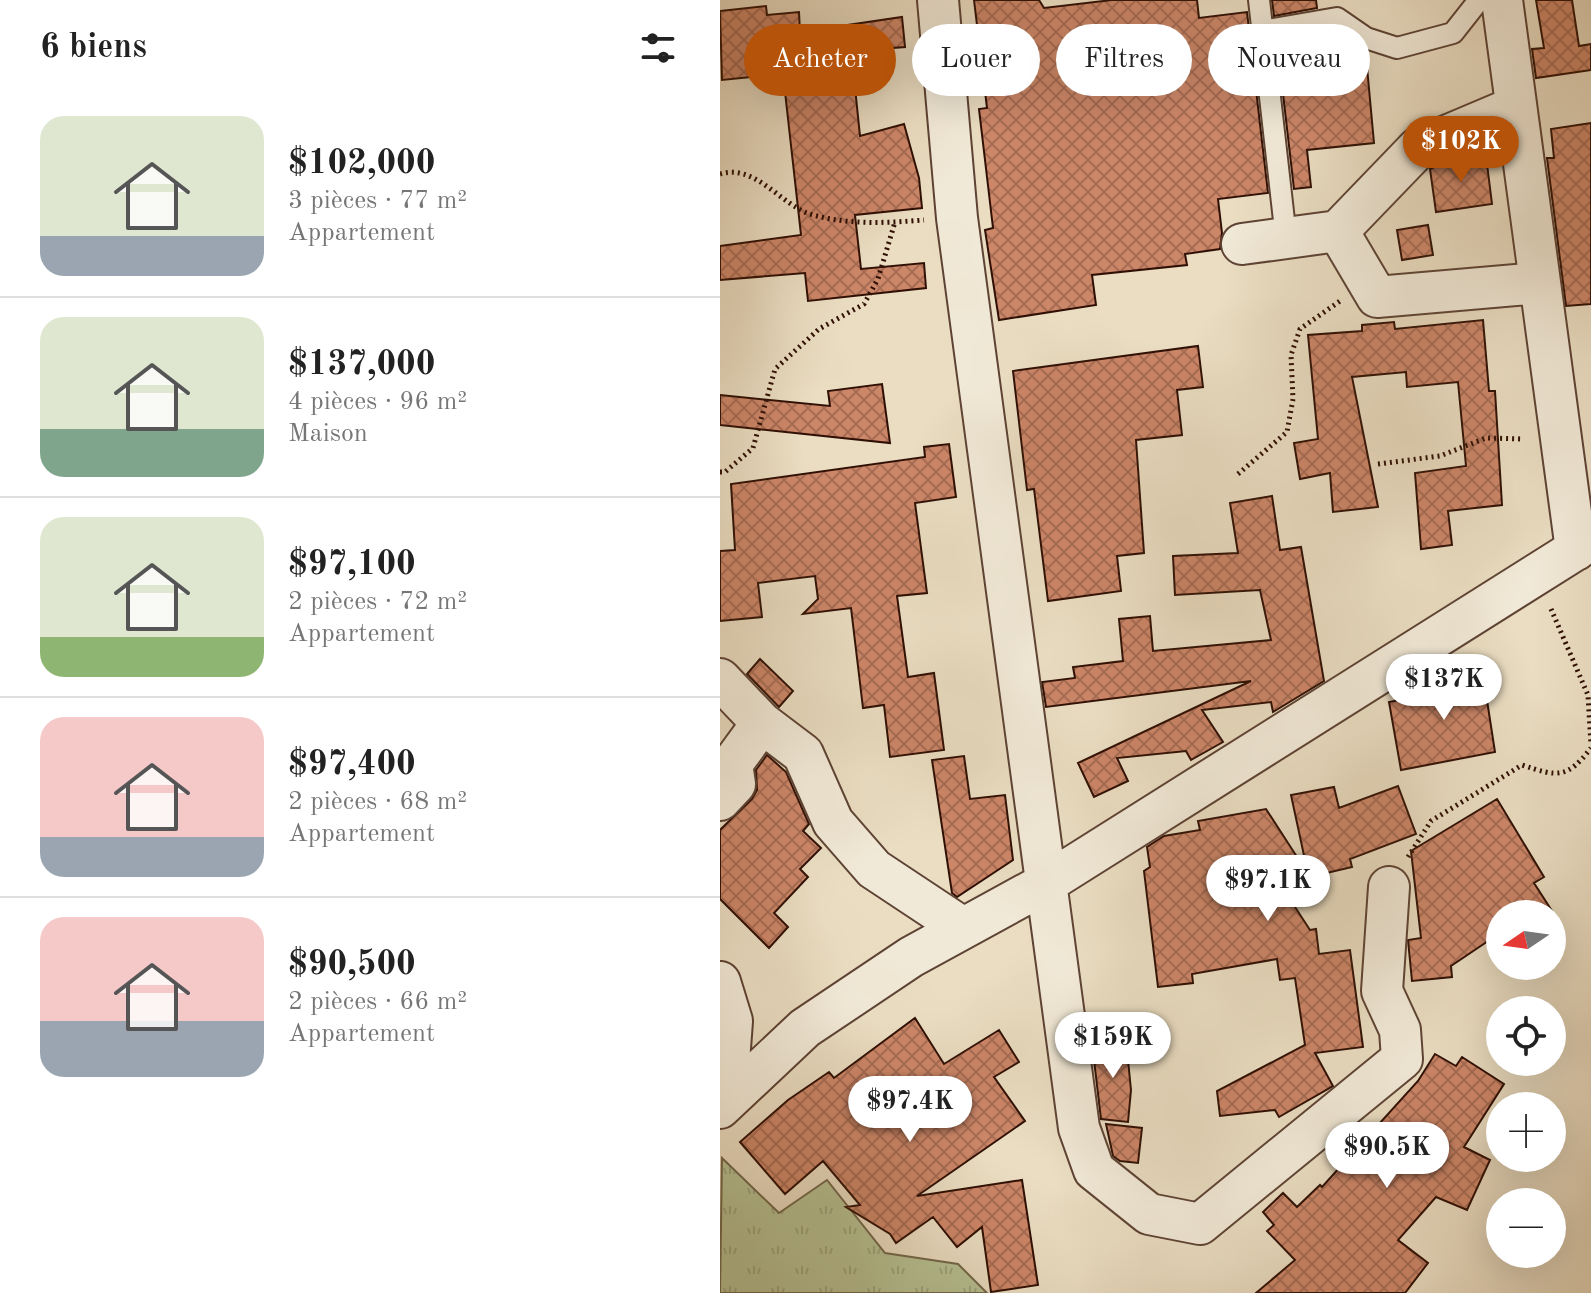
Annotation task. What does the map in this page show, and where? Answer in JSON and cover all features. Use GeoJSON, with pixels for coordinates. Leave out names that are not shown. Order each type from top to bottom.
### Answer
{"type":"FeatureCollection","features":[{"type":"Feature","properties":{"kind":"street"},"geometry":{"type":"LineString","coordinates":[[938,0],[957,218],[1079,1128],[1094,1170],[1149,1214],[1200,1224],[1402,1059],[1400,1030],[1382,991],[1389,887]]}},
{"type":"Feature","properties":{"kind":"street"},"geometry":{"type":"LineString","coordinates":[[723,1105],[805,1028],[911,957],[1048,882],[1584,545],[1561,440],[1502,0]]}},
{"type":"Feature","properties":{"kind":"street"},"geometry":{"type":"LineString","coordinates":[[1242,244],[1338,231],[1418,148],[1515,107]]}},
{"type":"Feature","properties":{"kind":"street"},"geometry":{"type":"LineString","coordinates":[[1338,231],[1377,297],[1539,283]]}},
{"type":"Feature","properties":{"kind":"street"},"geometry":{"type":"LineString","coordinates":[[720,679],[762,723],[803,754],[833,822],[874,869],[963,928]]}},
{"type":"Feature","properties":{"kind":"street"},"geometry":{"type":"LineString","coordinates":[[720,800],[735,784],[732,764],[762,723]]}},
{"type":"Feature","properties":{"kind":"street"},"geometry":{"type":"LineString","coordinates":[[720,982],[732,1021],[723,1105]]}},
{"type":"Feature","properties":{"kind":"lane"},"geometry":{"type":"LineString","coordinates":[[1259,0],[1262,24]]}},
{"type":"Feature","properties":{"kind":"lane"},"geometry":{"type":"LineString","coordinates":[[1370,39],[1397,48],[1453,33],[1479,0]]}},
{"type":"Feature","properties":{"kind":"lane"},"geometry":{"type":"LineString","coordinates":[[1303,24],[1337,18],[1346,24]]}},
{"type":"Feature","properties":{"kind":"lane"},"geometry":{"type":"LineString","coordinates":[[1270,96],[1286,238]]}},
{"type":"Feature","properties":{"kind":"path"},"geometry":{"type":"LineString","coordinates":[[720,174],[752,177],[810,215],[866,224],[957,218]]}},
{"type":"Feature","properties":{"kind":"path"},"geometry":{"type":"LineString","coordinates":[[720,472],[725,472],[753,448],[775,369],[819,329],[864,304],[878,279],[895,222]]}},
{"type":"Feature","properties":{"kind":"path"},"geometry":{"type":"LineString","coordinates":[[1238,474],[1287,432],[1293,399],[1291,355],[1300,329],[1369,282]]}},
{"type":"Feature","properties":{"kind":"path"},"geometry":{"type":"LineString","coordinates":[[1378,464],[1440,456],[1486,438],[1561,440]]}},
{"type":"Feature","properties":{"kind":"path"},"geometry":{"type":"LineString","coordinates":[[1389,887],[1431,821],[1522,765],[1552,775],[1575,769],[1591,746],[1588,695],[1536,575]]}},
{"type":"Feature","properties":{"kind":"green space"},"geometry":{"type":"Polygon","coordinates":[[[722,1158],[779,1213],[827,1180],[885,1253],[958,1264],[987,1293],[720,1293],[722,1158]]]}},
{"type":"Feature","properties":{"kind":"building"},"geometry":{"type":"Polygon","coordinates":[[[974,0],[1039,0],[1044,8],[1112,0],[1197,0],[1199,18],[1247,12],[1248,24],[1208,24],[1208,96],[1257,96],[1268,193],[1218,199],[1222,233],[1220,249],[1185,254],[1187,265],[1092,275],[1096,305],[999,320],[985,230],[993,228],[979,109],[987,108],[986,96],[1040,96],[1040,24],[977,24],[974,0]]]}},
{"type":"Feature","properties":{"kind":"building"},"geometry":{"type":"Polygon","coordinates":[[[1272,0],[1316,0],[1317,8],[1274,16],[1272,0]]]}},
{"type":"Feature","properties":{"kind":"building"},"geometry":{"type":"Polygon","coordinates":[[[1536,0],[1572,0],[1579,46],[1591,44],[1591,70],[1536,78],[1532,49],[1544,48],[1536,0]]]}},
{"type":"Feature","properties":{"kind":"building"},"geometry":{"type":"Polygon","coordinates":[[[766,6],[767,15],[799,12],[800,24],[744,24],[744,78],[722,80],[720,11],[766,6]]]}},
{"type":"Feature","properties":{"kind":"building"},"geometry":{"type":"Polygon","coordinates":[[[902,17],[905,47],[896,48],[896,24],[854,24],[902,17]]]}},
{"type":"Feature","properties":{"kind":"building"},"geometry":{"type":"Polygon","coordinates":[[[785,96],[856,96],[860,136],[904,124],[919,178],[922,208],[855,215],[861,269],[924,263],[926,288],[808,301],[805,273],[720,280],[720,246],[801,235],[785,96]]]}},
{"type":"Feature","properties":{"kind":"building"},"geometry":{"type":"Polygon","coordinates":[[[1283,96],[1370,96],[1374,143],[1307,150],[1311,187],[1294,189],[1283,96]]]}},
{"type":"Feature","properties":{"kind":"building"},"geometry":{"type":"Polygon","coordinates":[[[1591,123],[1591,304],[1566,306],[1547,158],[1554,158],[1551,129],[1591,123]]]}},
{"type":"Feature","properties":{"kind":"building"},"geometry":{"type":"Polygon","coordinates":[[[1486,156],[1492,204],[1436,212],[1430,169],[1446,161],[1486,156]]]}},
{"type":"Feature","properties":{"kind":"building"},"geometry":{"type":"Polygon","coordinates":[[[1428,225],[1433,255],[1402,260],[1397,230],[1428,225]]]}},
{"type":"Feature","properties":{"kind":"building"},"geometry":{"type":"Polygon","coordinates":[[[1483,320],[1489,391],[1495,391],[1502,505],[1448,511],[1452,545],[1421,549],[1415,473],[1466,466],[1458,382],[1407,387],[1406,372],[1352,377],[1378,507],[1333,512],[1330,473],[1300,479],[1294,443],[1318,439],[1308,335],[1362,331],[1362,325],[1394,322],[1395,329],[1483,320]]]}},
{"type":"Feature","properties":{"kind":"building"},"geometry":{"type":"Polygon","coordinates":[[[1198,346],[1203,387],[1177,390],[1182,435],[1136,440],[1144,553],[1117,556],[1121,591],[1048,601],[1034,489],[1027,490],[1013,371],[1198,346]]]}},
{"type":"Feature","properties":{"kind":"building"},"geometry":{"type":"Polygon","coordinates":[[[882,384],[890,443],[720,425],[720,395],[830,406],[828,391],[882,384]]]}},
{"type":"Feature","properties":{"kind":"building"},"geometry":{"type":"Polygon","coordinates":[[[949,444],[956,497],[915,503],[927,593],[897,596],[908,677],[934,673],[944,750],[890,757],[884,705],[863,708],[851,608],[803,614],[818,599],[815,576],[758,583],[762,617],[720,621],[720,551],[735,550],[731,484],[925,457],[924,447],[949,444]]]}},
{"type":"Feature","properties":{"kind":"building"},"geometry":{"type":"Polygon","coordinates":[[[1272,496],[1280,550],[1301,547],[1324,681],[1273,712],[1271,702],[1202,710],[1223,742],[1191,760],[1186,751],[1117,758],[1128,781],[1094,797],[1078,763],[1251,681],[1046,707],[1042,682],[1075,678],[1073,667],[1123,661],[1119,619],[1150,616],[1153,651],[1271,640],[1260,590],[1175,595],[1173,556],[1238,553],[1230,503],[1272,496]]]}},
{"type":"Feature","properties":{"kind":"building"},"geometry":{"type":"Polygon","coordinates":[[[760,659],[793,691],[779,707],[747,674],[760,659]]]}},
{"type":"Feature","properties":{"kind":"building"},"geometry":{"type":"Polygon","coordinates":[[[1482,668],[1495,752],[1401,770],[1389,702],[1436,693],[1434,676],[1482,668]]]}},
{"type":"Feature","properties":{"kind":"building"},"geometry":{"type":"Polygon","coordinates":[[[767,755],[786,772],[809,824],[803,831],[821,848],[800,869],[808,877],[774,913],[788,927],[769,948],[720,899],[720,830],[752,799],[757,790],[756,770],[767,755]]]}},
{"type":"Feature","properties":{"kind":"building"},"geometry":{"type":"Polygon","coordinates":[[[964,756],[970,799],[1005,795],[1013,860],[957,897],[952,893],[932,760],[964,756]]]}},
{"type":"Feature","properties":{"kind":"building"},"geometry":{"type":"Polygon","coordinates":[[[1398,786],[1416,834],[1350,859],[1352,867],[1280,884],[1310,930],[1316,929],[1319,954],[1350,950],[1363,1047],[1315,1053],[1333,1086],[1279,1117],[1275,1110],[1220,1116],[1217,1091],[1305,1045],[1295,978],[1280,980],[1277,959],[1192,974],[1193,983],[1158,987],[1144,871],[1150,867],[1147,847],[1164,836],[1200,830],[1198,821],[1266,809],[1308,874],[1291,795],[1334,787],[1339,808],[1398,786]]]}},
{"type":"Feature","properties":{"kind":"building"},"geometry":{"type":"Polygon","coordinates":[[[1497,799],[1544,877],[1534,883],[1545,900],[1486,900],[1486,942],[1451,966],[1452,977],[1412,981],[1408,940],[1421,938],[1411,851],[1497,799]]]}},
{"type":"Feature","properties":{"kind":"building"},"geometry":{"type":"Polygon","coordinates":[[[915,1018],[944,1064],[999,1030],[1019,1062],[994,1077],[1025,1121],[917,1196],[1022,1180],[1038,1285],[991,1292],[982,1227],[957,1247],[933,1217],[896,1243],[890,1234],[846,1207],[860,1205],[823,1161],[785,1194],[740,1142],[788,1100],[829,1072],[834,1078],[915,1018]]]}},
{"type":"Feature","properties":{"kind":"building"},"geometry":{"type":"Polygon","coordinates":[[[1126,1040],[1131,1090],[1128,1122],[1101,1119],[1092,1043],[1126,1040]]]}},
{"type":"Feature","properties":{"kind":"building"},"geometry":{"type":"Polygon","coordinates":[[[1435,1054],[1456,1066],[1462,1057],[1486,1072],[1486,1076],[1504,1084],[1499,1092],[1486,1092],[1486,1112],[1464,1147],[1486,1158],[1486,1169],[1467,1210],[1436,1197],[1398,1240],[1428,1263],[1405,1293],[1256,1293],[1295,1260],[1267,1231],[1274,1225],[1263,1212],[1283,1193],[1297,1207],[1320,1185],[1322,1187],[1418,1081],[1435,1054]]]}},
{"type":"Feature","properties":{"kind":"building"},"geometry":{"type":"Polygon","coordinates":[[[1106,1124],[1142,1128],[1138,1163],[1120,1161],[1113,1156],[1106,1124]]]}}]}
